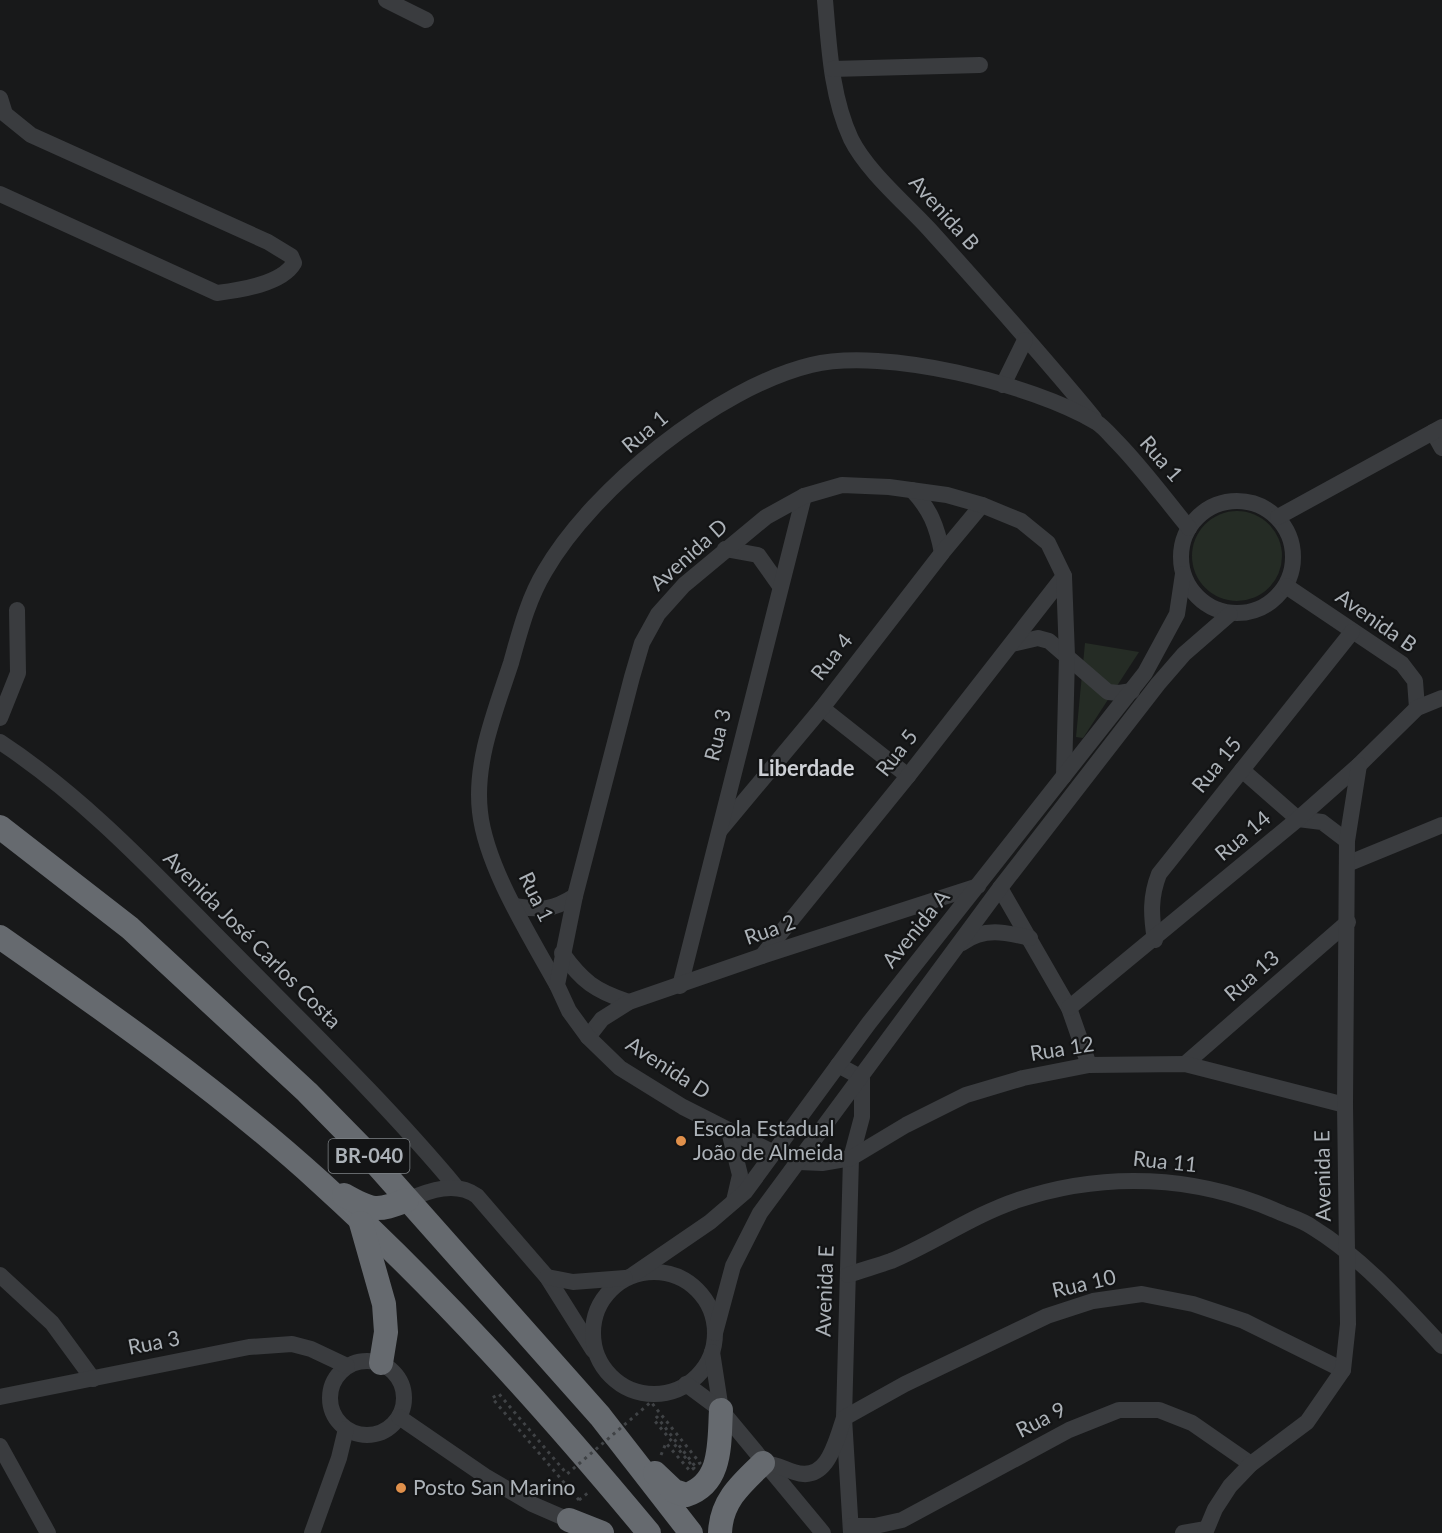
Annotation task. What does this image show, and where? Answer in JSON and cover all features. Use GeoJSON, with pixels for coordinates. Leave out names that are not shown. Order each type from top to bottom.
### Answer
{"type":"FeatureCollection","features":[{"type":"Feature","properties":{"kind":"highway","name":"BR-040"},"geometry":{"type":"LineString","coordinates":[[0,827],[94,897],[222,1011],[315,1100],[600,1416],[691,1533]]}},
{"type":"Feature","properties":{"kind":"highway","name":"BR-040"},"geometry":{"type":"LineString","coordinates":[[0,937],[170,1059],[320,1182],[474,1331],[649,1533]]}},
{"type":"Feature","properties":{"kind":"highway"},"geometry":{"type":"LineString","coordinates":[[320,1182],[374,1210],[383,1210],[407,1200]]}},
{"type":"Feature","properties":{"kind":"highway"},"geometry":{"type":"LineString","coordinates":[[361,1223],[384,1304],[386,1332],[381,1363]]}},
{"type":"Feature","properties":{"kind":"highway"},"geometry":{"type":"LineString","coordinates":[[600,1416],[663,1481],[674,1491],[686,1495],[705,1485],[714,1471],[719,1451],[721,1410]]}},
{"type":"Feature","properties":{"kind":"highway"},"geometry":{"type":"LineString","coordinates":[[720,1533],[722,1516],[727,1503],[736,1489],[763,1463]]}},
{"type":"Feature","properties":{"kind":"highway"},"geometry":{"type":"LineString","coordinates":[[576,1518],[602,1533]]}},
{"type":"Feature","properties":{"kind":"street"},"geometry":{"type":"LineString","coordinates":[[386,0],[426,20]]}},
{"type":"Feature","properties":{"kind":"street","name":"Avenida B"},"geometry":{"type":"LineString","coordinates":[[825,0],[832,69],[841,112],[863,158],[943,244],[1098,424]]}},
{"type":"Feature","properties":{"kind":"street"},"geometry":{"type":"LineString","coordinates":[[832,69],[980,65]]}},
{"type":"Feature","properties":{"kind":"street"},"geometry":{"type":"LineString","coordinates":[[0,98],[5,114],[31,135],[268,242],[291,256],[294,263],[291,269],[277,277],[237,291],[217,293],[0,194]]}},
{"type":"Feature","properties":{"kind":"street"},"geometry":{"type":"LineString","coordinates":[[1003,385],[1025,340]]}},
{"type":"Feature","properties":{"kind":"street","name":"Rua 1"},"geometry":{"type":"LineString","coordinates":[[557,985],[514,906],[490,851],[480,813],[479,784],[489,735],[528,604],[544,571],[569,535],[598,501],[684,428],[723,402],[765,380],[814,365],[867,361],[915,366],[1003,385],[1039,397],[1098,424],[1148,474],[1189,528]]}},
{"type":"Feature","properties":{"kind":"street"},"geometry":{"type":"LineString","coordinates":[[1278,517],[1438,430],[1442,448]]}},
{"type":"Feature","properties":{"kind":"street","name":"Avenida D"},"geometry":{"type":"LineString","coordinates":[[774,1153],[683,1107],[620,1068],[588,1036],[569,1011],[557,985],[575,896],[642,643],[658,614],[684,585],[725,549],[766,517],[804,496],[842,485],[947,495],[982,505],[1021,521],[1048,543],[1064,576],[1067,656],[1064,776]]}},
{"type":"Feature","properties":{"kind":"street"},"geometry":{"type":"LineString","coordinates":[[912,490],[927,506],[937,526],[942,553]]}},
{"type":"Feature","properties":{"kind":"street","name":"Rua 3"},"geometry":{"type":"LineString","coordinates":[[680,987],[716,836],[804,496]]}},
{"type":"Feature","properties":{"kind":"street"},"geometry":{"type":"LineString","coordinates":[[1228,501],[1246,501],[1263,506],[1278,517],[1288,531],[1294,548],[1294,566],[1286,586],[1278,597],[1264,607],[1248,613],[1230,614],[1201,601],[1190,589],[1183,574],[1182,546],[1189,528],[1211,507],[1228,501]]}},
{"type":"Feature","properties":{"kind":"street","name":"Rua 4"},"geometry":{"type":"LineString","coordinates":[[716,836],[822,708],[982,505]]}},
{"type":"Feature","properties":{"kind":"street"},"geometry":{"type":"LineString","coordinates":[[725,549],[758,555],[780,586]]}},
{"type":"Feature","properties":{"kind":"street","name":"Avenida A"},"geometry":{"type":"LineString","coordinates":[[632,1276],[710,1222],[745,1192],[869,1023],[1145,673],[1177,614],[1183,574]]}},
{"type":"Feature","properties":{"kind":"street","name":"Rua 5"},"geometry":{"type":"LineString","coordinates":[[762,956],[908,776],[1064,576]]}},
{"type":"Feature","properties":{"kind":"street","name":"Avenida B"},"geometry":{"type":"LineString","coordinates":[[1286,586],[1402,664],[1415,681],[1417,708]]}},
{"type":"Feature","properties":{"kind":"street"},"geometry":{"type":"LineString","coordinates":[[0,718],[18,673],[17,610]]}},
{"type":"Feature","properties":{"kind":"street","name":"Avenida A"},"geometry":{"type":"LineString","coordinates":[[715,1333],[733,1266],[760,1213],[800,1162],[1000,888],[1158,684],[1184,654],[1230,614]]}},
{"type":"Feature","properties":{"kind":"street","name":"Rua 15"},"geometry":{"type":"LineString","coordinates":[[1155,940],[1151,910],[1152,892],[1159,873],[1352,632]]}},
{"type":"Feature","properties":{"kind":"street"},"geometry":{"type":"LineString","coordinates":[[1012,644],[1038,638],[1048,641],[1108,692],[1132,691]]}},
{"type":"Feature","properties":{"kind":"street","name":"Rua 14"},"geometry":{"type":"LineString","coordinates":[[1070,1008],[1155,940],[1298,819],[1359,765],[1417,708],[1442,698]]}},
{"type":"Feature","properties":{"kind":"street"},"geometry":{"type":"LineString","coordinates":[[822,708],[908,776]]}},
{"type":"Feature","properties":{"kind":"street","name":"Avenida José Carlos Costa"},"geometry":{"type":"LineString","coordinates":[[0,742],[73,796],[171,890],[376,1096],[457,1188],[477,1196],[547,1277],[598,1358]]}},
{"type":"Feature","properties":{"kind":"street","name":"Avenida E"},"geometry":{"type":"LineString","coordinates":[[1206,1531],[1215,1509],[1230,1486],[1251,1464],[1307,1422],[1343,1370],[1348,1324],[1345,1105],[1347,842],[1359,765]]}},
{"type":"Feature","properties":{"kind":"street"},"geometry":{"type":"LineString","coordinates":[[1242,770],[1298,819],[1322,822],[1347,842]]}},
{"type":"Feature","properties":{"kind":"street"},"geometry":{"type":"LineString","coordinates":[[1347,864],[1442,825]]}},
{"type":"Feature","properties":{"kind":"street","name":"Rua 2"},"geometry":{"type":"LineString","coordinates":[[588,1036],[602,1019],[629,1002],[680,987],[762,956],[979,886]]}},
{"type":"Feature","properties":{"kind":"street"},"geometry":{"type":"LineString","coordinates":[[1000,888],[1070,1008],[1089,1065]]}},
{"type":"Feature","properties":{"kind":"street"},"geometry":{"type":"LineString","coordinates":[[514,906],[559,907],[575,896]]}},
{"type":"Feature","properties":{"kind":"street","name":"Rua 13"},"geometry":{"type":"LineString","coordinates":[[1185,1064],[1348,922]]}},
{"type":"Feature","properties":{"kind":"street"},"geometry":{"type":"LineString","coordinates":[[957,946],[972,936],[991,931],[1030,938]]}},
{"type":"Feature","properties":{"kind":"street"},"geometry":{"type":"LineString","coordinates":[[562,952],[579,976],[602,993],[629,1002]]}},
{"type":"Feature","properties":{"kind":"street","name":"Rua 12"},"geometry":{"type":"LineString","coordinates":[[800,1162],[822,1163],[852,1158],[906,1125],[966,1095],[1023,1078],[1089,1065],[1185,1064],[1345,1105]]}},
{"type":"Feature","properties":{"kind":"street"},"geometry":{"type":"LineString","coordinates":[[838,1065],[862,1078]]}},
{"type":"Feature","properties":{"kind":"street","name":"Avenida E"},"geometry":{"type":"LineString","coordinates":[[851,1530],[844,1418],[852,1158],[862,1117],[862,1078]]}},
{"type":"Feature","properties":{"kind":"street"},"geometry":{"type":"LineString","coordinates":[[729,1131],[740,1175],[734,1201]]}},
{"type":"Feature","properties":{"kind":"street","name":"Rua 11"},"geometry":{"type":"LineString","coordinates":[[848,1275],[892,1260],[953,1228],[1018,1200],[1074,1184],[1117,1180],[1183,1183],[1238,1196],[1311,1226],[1347,1252],[1442,1346]]}},
{"type":"Feature","properties":{"kind":"street"},"geometry":{"type":"LineString","coordinates":[[407,1200],[421,1194],[457,1188]]}},
{"type":"Feature","properties":{"kind":"street"},"geometry":{"type":"LineString","coordinates":[[547,1277],[573,1282],[663,1273],[690,1283],[704,1297],[712,1314],[715,1333],[712,1352],[721,1410]]}},
{"type":"Feature","properties":{"kind":"street"},"geometry":{"type":"LineString","coordinates":[[0,1275],[52,1323],[93,1378]]}},
{"type":"Feature","properties":{"kind":"street"},"geometry":{"type":"LineString","coordinates":[[632,1276],[616,1284],[602,1299],[594,1318],[592,1339],[598,1358],[609,1376],[626,1388],[646,1394],[667,1392],[686,1384],[702,1370],[712,1352]]}},
{"type":"Feature","properties":{"kind":"street","name":"Rua 10"},"geometry":{"type":"LineString","coordinates":[[844,1418],[905,1384],[1047,1316],[1093,1301],[1142,1294],[1193,1304],[1244,1321],[1343,1370]]}},
{"type":"Feature","properties":{"kind":"street","name":"Rua 3"},"geometry":{"type":"LineString","coordinates":[[0,1397],[249,1347],[292,1344],[317,1352],[342,1370]]}},
{"type":"Feature","properties":{"kind":"street"},"geometry":{"type":"LineString","coordinates":[[363,1360],[381,1363],[392,1370],[400,1380],[404,1392],[399,1417],[381,1432],[352,1432],[337,1421],[330,1404],[331,1386],[342,1370],[363,1360]]}},
{"type":"Feature","properties":{"kind":"street"},"geometry":{"type":"LineString","coordinates":[[686,1384],[721,1410],[823,1533]]}},
{"type":"Feature","properties":{"kind":"street","name":"Rua 9"},"geometry":{"type":"LineString","coordinates":[[851,1530],[902,1520],[1069,1430],[1119,1410],[1160,1410],[1192,1423],[1251,1464]]}},
{"type":"Feature","properties":{"kind":"street"},"geometry":{"type":"LineString","coordinates":[[399,1417],[485,1476],[532,1504],[576,1518]]}},
{"type":"Feature","properties":{"kind":"street"},"geometry":{"type":"LineString","coordinates":[[763,1463],[778,1464],[795,1473],[809,1474],[823,1467],[831,1457],[844,1418]]}},
{"type":"Feature","properties":{"kind":"street"},"geometry":{"type":"LineString","coordinates":[[312,1533],[339,1458],[352,1432]]}},
{"type":"Feature","properties":{"kind":"street"},"geometry":{"type":"LineString","coordinates":[[0,1446],[45,1532]]}},
{"type":"Feature","properties":{"kind":"street"},"geometry":{"type":"LineString","coordinates":[[1183,1533],[1206,1531]]}},
{"type":"Feature","properties":{"kind":"path"},"geometry":{"type":"LineString","coordinates":[[576,1518],[492,1398],[499,1394],[567,1474],[651,1402],[700,1463],[695,1466],[657,1417],[654,1420],[694,1468],[690,1471],[666,1443]]}},
{"type":"Feature","properties":{"kind":"shaded area"},"geometry":{"type":"Polygon","coordinates":[[[1237,511],[1254,514],[1269,524],[1279,539],[1282,556],[1279,573],[1269,588],[1254,598],[1237,601],[1220,598],[1205,588],[1195,573],[1192,556],[1195,539],[1205,524],[1220,514],[1237,511]]]}},
{"type":"Feature","properties":{"kind":"shaded area"},"geometry":{"type":"Polygon","coordinates":[[[1085,643],[1139,652],[1083,738],[1076,737],[1085,643]]]}},
{"type":"Feature","properties":{"kind":"place","name":"Escola Estadual João de Almeida"},"geometry":{"type":"Point","coordinates":[681,1141]}},
{"type":"Feature","properties":{"kind":"place","name":"Posto San Marino"},"geometry":{"type":"Point","coordinates":[401,1488]}},
{"type":"Feature","properties":{"kind":"district","name":"Liberdade"},"geometry":{"type":"Point","coordinates":[806,768]}}]}
